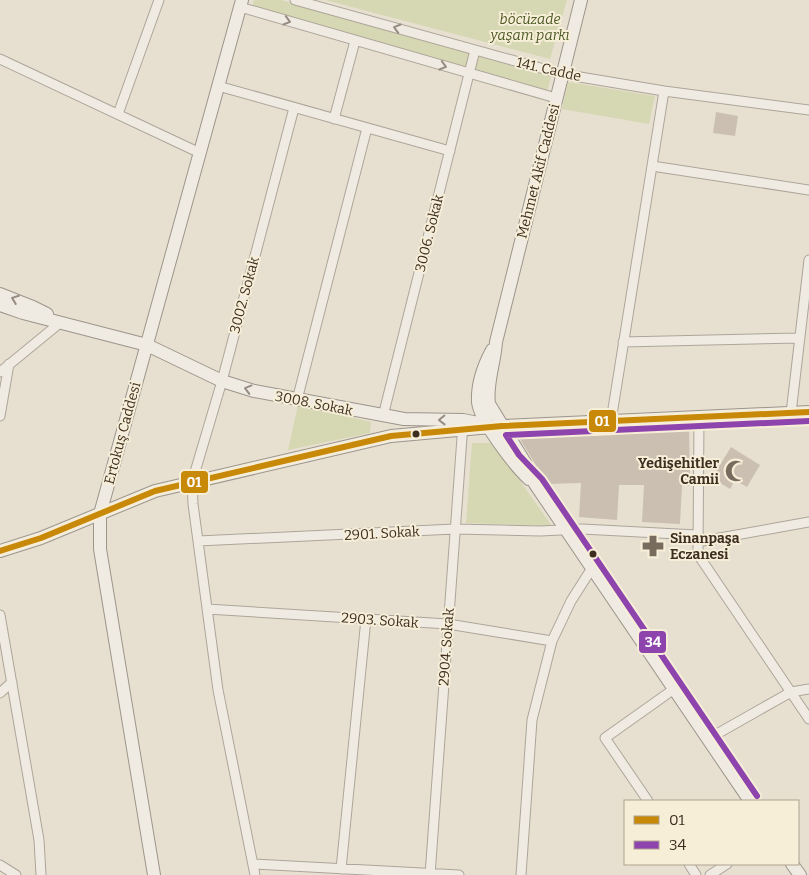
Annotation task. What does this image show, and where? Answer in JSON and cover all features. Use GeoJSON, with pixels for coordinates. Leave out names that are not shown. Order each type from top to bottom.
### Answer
{"type":"FeatureCollection","features":[{"type":"Feature","properties":{"kind":"street"},"geometry":{"type":"LineString","coordinates":[[118,114],[160,0]]}},
{"type":"Feature","properties":{"kind":"street","name":"141. Cadde"},"geometry":{"type":"LineString","coordinates":[[295,0],[562,74],[664,91],[809,110]]}},
{"type":"Feature","properties":{"kind":"street","name":"Mehmet Akif Caddesi"},"geometry":{"type":"LineString","coordinates":[[496,427],[488,398],[496,342],[581,0]]}},
{"type":"Feature","properties":{"kind":"street","name":"141. Cadde"},"geometry":{"type":"LineString","coordinates":[[241,4],[356,41],[556,98]]}},
{"type":"Feature","properties":{"kind":"street","name":"Ertokuş Caddesi"},"geometry":{"type":"LineString","coordinates":[[154,875],[100,549],[100,514],[241,4]]}},
{"type":"Feature","properties":{"kind":"street"},"geometry":{"type":"LineString","coordinates":[[334,119],[356,41]]}},
{"type":"Feature","properties":{"kind":"street","name":"3006. Sokak"},"geometry":{"type":"LineString","coordinates":[[383,416],[475,50]]}},
{"type":"Feature","properties":{"kind":"street"},"geometry":{"type":"LineString","coordinates":[[0,59],[200,153]]}},
{"type":"Feature","properties":{"kind":"street"},"geometry":{"type":"LineString","coordinates":[[218,86],[450,151]]}},
{"type":"Feature","properties":{"kind":"street"},"geometry":{"type":"LineString","coordinates":[[611,421],[664,91]]}},
{"type":"Feature","properties":{"kind":"street","name":"3002. Sokak"},"geometry":{"type":"LineString","coordinates":[[255,875],[218,690],[193,504],[192,482],[222,381],[294,108]]}},
{"type":"Feature","properties":{"kind":"street"},"geometry":{"type":"LineString","coordinates":[[297,400],[367,128]]}},
{"type":"Feature","properties":{"kind":"street"},"geometry":{"type":"LineString","coordinates":[[652,166],[809,190]]}},
{"type":"Feature","properties":{"kind":"street"},"geometry":{"type":"LineString","coordinates":[[791,413],[809,260]]}},
{"type":"Feature","properties":{"kind":"street"},"geometry":{"type":"LineString","coordinates":[[0,294],[33,307],[60,322]]}},
{"type":"Feature","properties":{"kind":"street"},"geometry":{"type":"LineString","coordinates":[[0,305],[60,322]]}},
{"type":"Feature","properties":{"kind":"street"},"geometry":{"type":"LineString","coordinates":[[0,372],[60,322]]}},
{"type":"Feature","properties":{"kind":"street","name":"3008. Sokak"},"geometry":{"type":"LineString","coordinates":[[60,322],[146,345],[222,381],[254,391],[383,416],[463,424]]}},
{"type":"Feature","properties":{"kind":"street"},"geometry":{"type":"LineString","coordinates":[[623,342],[800,338]]}},
{"type":"Feature","properties":{"kind":"street","name":"Mehmet Akif Caddesi"},"geometry":{"type":"LineString","coordinates":[[496,342],[484,368],[478,400],[480,411],[496,427],[527,466],[535,484],[749,800]]}},
{"type":"Feature","properties":{"kind":"street"},"geometry":{"type":"LineString","coordinates":[[0,416],[9,364]]}},
{"type":"Feature","properties":{"kind":"street"},"geometry":{"type":"LineString","coordinates":[[463,424],[473,408],[479,392]]}},
{"type":"Feature","properties":{"kind":"street"},"geometry":{"type":"LineString","coordinates":[[0,551],[41,538],[131,500],[192,482],[361,441],[463,424],[496,427],[809,412]]}},
{"type":"Feature","properties":{"kind":"street"},"geometry":{"type":"LineString","coordinates":[[699,417],[697,539],[701,559],[809,719]]}},
{"type":"Feature","properties":{"kind":"street","name":"2904. Sokak"},"geometry":{"type":"LineString","coordinates":[[430,874],[463,424]]}},
{"type":"Feature","properties":{"kind":"street","name":"2901. Sokak"},"geometry":{"type":"LineString","coordinates":[[198,541],[455,529],[540,531],[599,529],[697,539],[809,522]]}},
{"type":"Feature","properties":{"kind":"street"},"geometry":{"type":"LineString","coordinates":[[521,875],[532,720],[552,641],[571,601],[592,568]]}},
{"type":"Feature","properties":{"kind":"street","name":"2903. Sokak"},"geometry":{"type":"LineString","coordinates":[[207,609],[448,624],[552,641]]}},
{"type":"Feature","properties":{"kind":"street"},"geometry":{"type":"LineString","coordinates":[[0,615],[39,840],[41,875]]}},
{"type":"Feature","properties":{"kind":"street"},"geometry":{"type":"LineString","coordinates":[[341,869],[366,619]]}},
{"type":"Feature","properties":{"kind":"street"},"geometry":{"type":"LineString","coordinates":[[0,693],[12,682]]}},
{"type":"Feature","properties":{"kind":"street"},"geometry":{"type":"LineString","coordinates":[[647,800],[605,738],[674,689]]}},
{"type":"Feature","properties":{"kind":"street"},"geometry":{"type":"LineString","coordinates":[[708,739],[791,692],[809,689]]}},
{"type":"Feature","properties":{"kind":"street"},"geometry":{"type":"LineString","coordinates":[[253,864],[459,875]]}},
{"type":"Feature","properties":{"kind":"street"},"geometry":{"type":"LineString","coordinates":[[710,875],[725,865]]}},
{"type":"Feature","properties":{"kind":"street"},"geometry":{"type":"LineString","coordinates":[[3,870],[16,875]]}},
{"type":"Feature","properties":{"kind":"green space"},"geometry":{"type":"Polygon","coordinates":[[[254,0],[281,0],[469,53],[465,68],[252,8],[254,0]]]}},
{"type":"Feature","properties":{"kind":"green space","name":"böcüzade yaşam parkı"},"geometry":{"type":"Polygon","coordinates":[[[325,0],[567,0],[550,59],[325,0]]]}},
{"type":"Feature","properties":{"kind":"green space"},"geometry":{"type":"Polygon","coordinates":[[[479,56],[551,77],[547,91],[474,70],[479,56]]]}},
{"type":"Feature","properties":{"kind":"green space"},"geometry":{"type":"Polygon","coordinates":[[[568,82],[655,96],[649,124],[562,109],[568,82]]]}},
{"type":"Feature","properties":{"kind":"green space"},"geometry":{"type":"Polygon","coordinates":[[[298,405],[371,422],[370,433],[288,450],[298,405]]]}},
{"type":"Feature","properties":{"kind":"green space"},"geometry":{"type":"Polygon","coordinates":[[[472,443],[493,443],[552,526],[466,523],[472,443]]]}},
{"type":"Feature","properties":{"kind":"building"},"geometry":{"type":"Polygon","coordinates":[[[716,112],[738,116],[735,136],[713,133],[716,112]]]}},
{"type":"Feature","properties":{"kind":"building"},"geometry":{"type":"Polygon","coordinates":[[[689,426],[690,486],[682,486],[680,524],[642,522],[644,485],[619,485],[617,520],[579,517],[581,483],[545,484],[518,436],[518,433],[659,429],[659,427],[689,426]]]}},
{"type":"Feature","properties":{"kind":"building","name":"Yedişehitler Camii"},"geometry":{"type":"Polygon","coordinates":[[[731,447],[760,465],[747,487],[735,480],[730,489],[712,478],[731,447]]]}},
{"type":"Feature","properties":{"kind":"transit line","name":"01"},"geometry":{"type":"LineString","coordinates":[[0,551],[41,538],[155,491],[391,436],[502,426],[809,412]]}},
{"type":"Feature","properties":{"kind":"transit line","name":"34"},"geometry":{"type":"LineString","coordinates":[[757,796],[542,479],[519,455],[506,435],[809,421]]}},
{"type":"Feature","properties":{"kind":"place","name":"Yedişehitler Camii"},"geometry":{"type":"Point","coordinates":[736,471]}},
{"type":"Feature","properties":{"kind":"place","name":"Sinanpaşa Eczanesi"},"geometry":{"type":"Point","coordinates":[653,546]}}]}
